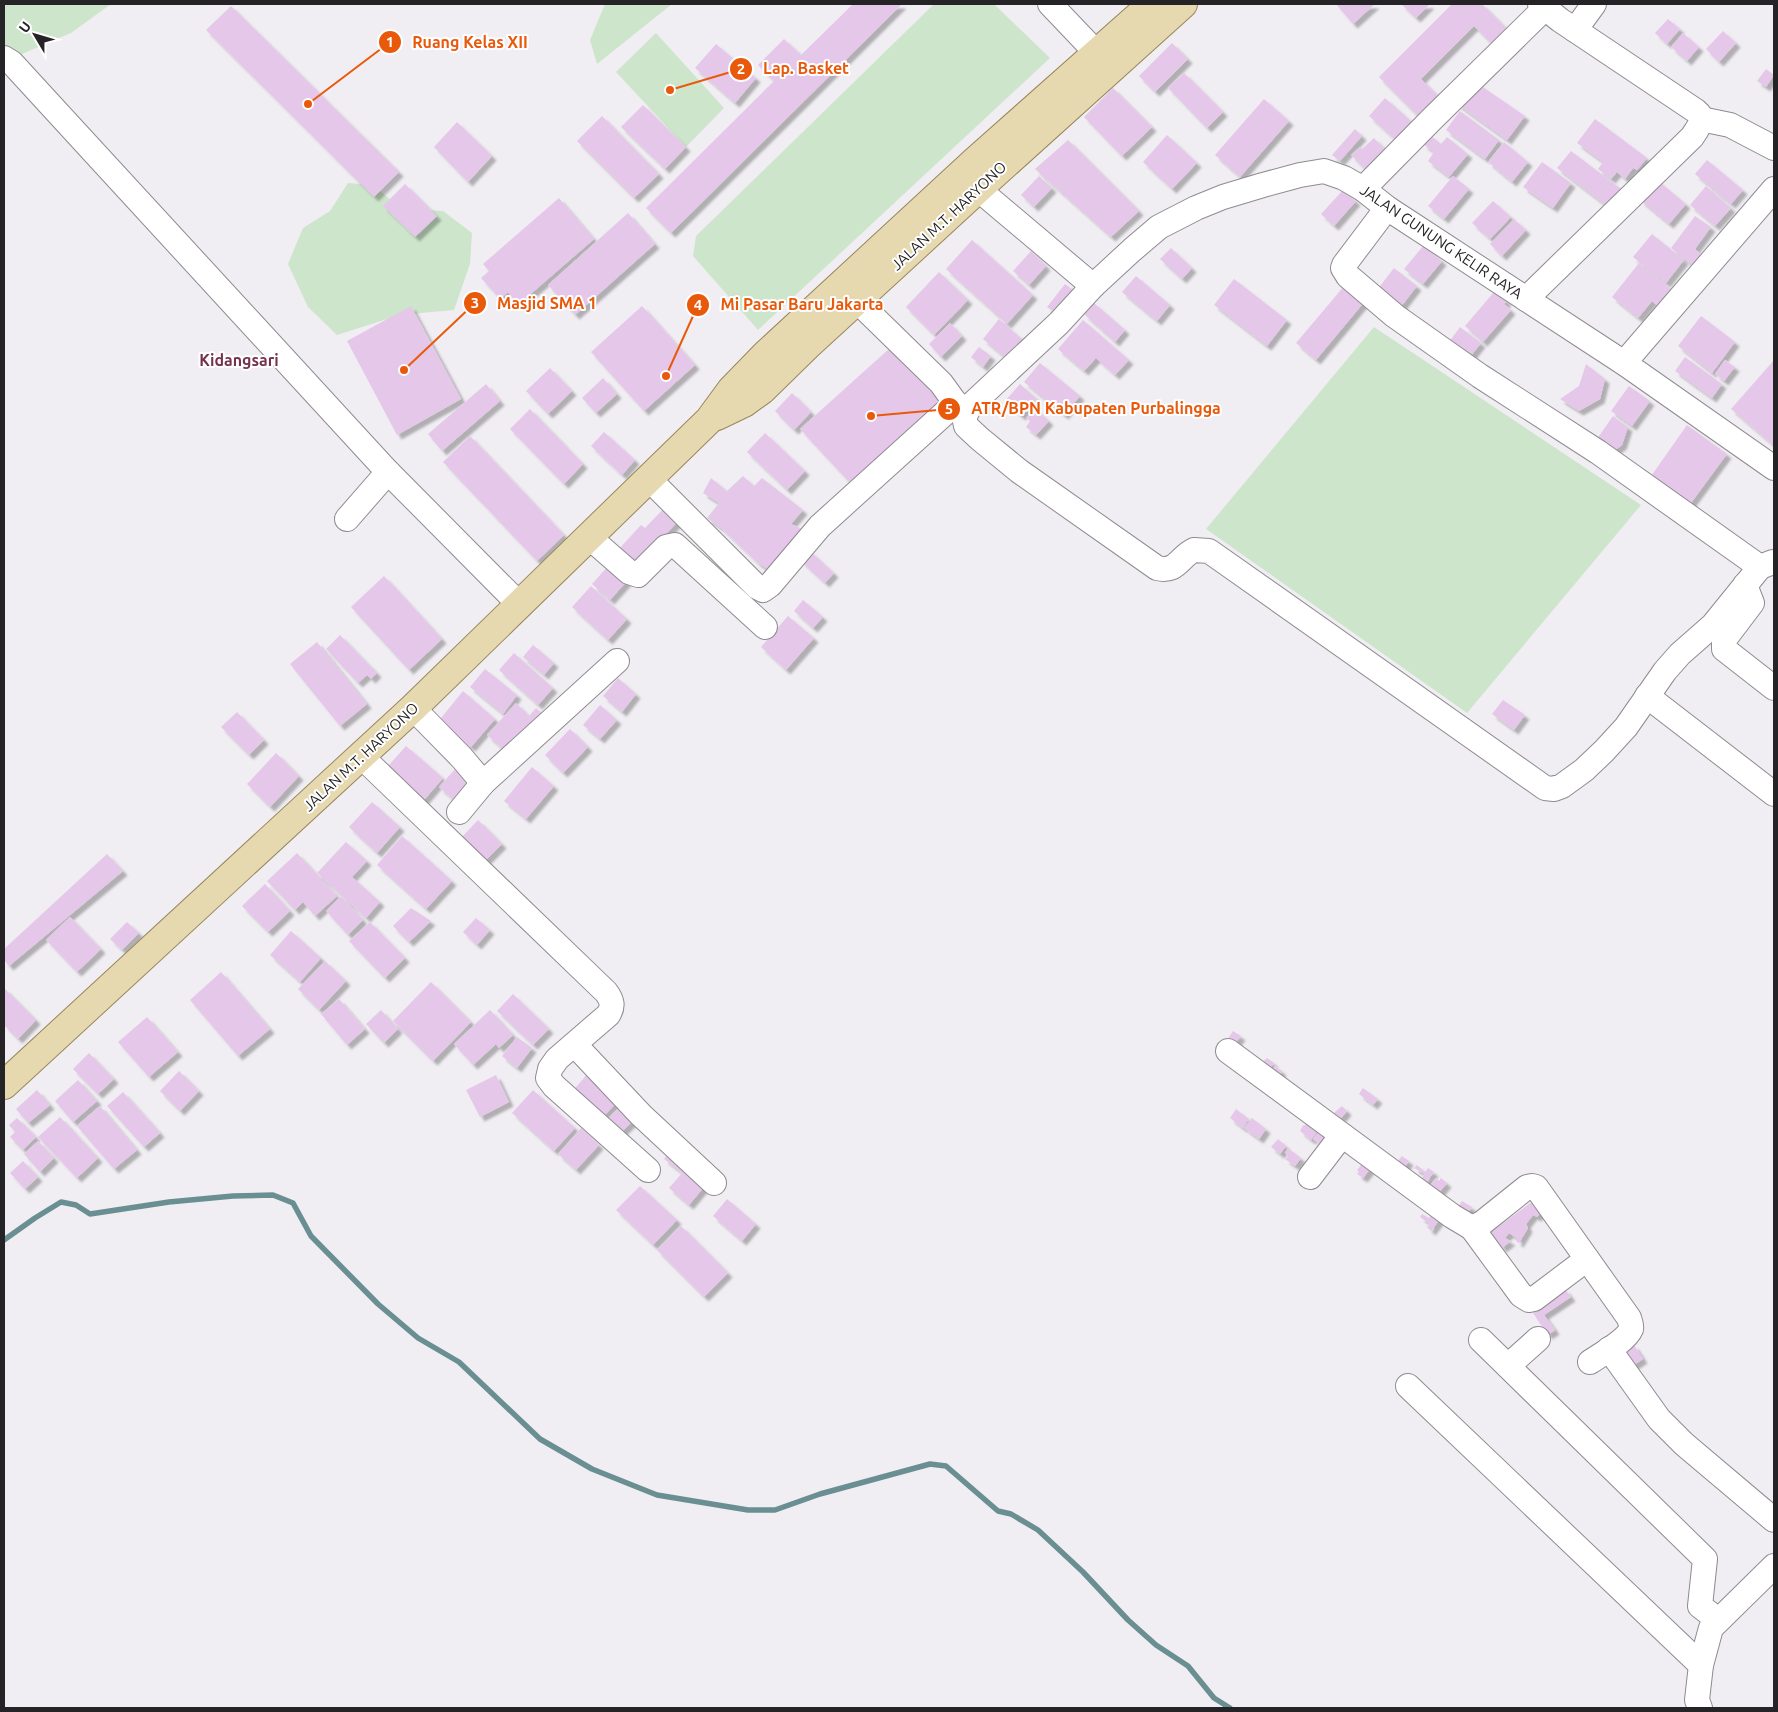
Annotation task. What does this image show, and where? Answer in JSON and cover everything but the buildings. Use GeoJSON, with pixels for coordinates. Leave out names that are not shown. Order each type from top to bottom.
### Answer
{"type":"FeatureCollection","features":[{"type":"Feature","properties":{"kind":"main road","name":"JALAN M.T. HARYONO"},"geometry":{"type":"LineString","coordinates":[[709,420],[744,403],[762,390],[807,346],[978,189],[1104,61],[1152,4]]}},
{"type":"Feature","properties":{"kind":"main road","name":"JALAN M.T. HARYONO"},"geometry":{"type":"LineString","coordinates":[[4,1084],[362,757],[709,420],[731,390],[773,347],[975,161],[1104,61],[1183,4]]}},
{"type":"Feature","properties":{"kind":"street"},"geometry":{"type":"LineString","coordinates":[[1050,4],[1104,61]]}},
{"type":"Feature","properties":{"kind":"street"},"geometry":{"type":"LineString","coordinates":[[1575,30],[1594,4]]}},
{"type":"Feature","properties":{"kind":"street"},"geometry":{"type":"LineString","coordinates":[[1363,189],[1542,6],[1700,114],[1699,126],[1692,136],[1526,299]]}},
{"type":"Feature","properties":{"kind":"street"},"geometry":{"type":"LineString","coordinates":[[4,58],[50,104],[388,472],[520,605]]}},
{"type":"Feature","properties":{"kind":"street"},"geometry":{"type":"LineString","coordinates":[[1701,119],[1730,125],[1774,148]]}},
{"type":"Feature","properties":{"kind":"street","name":"JALAN GUNUNG KELIR RAYA"},"geometry":{"type":"LineString","coordinates":[[649,479],[757,587],[763,590],[770,585],[820,526],[960,409],[976,400],[1059,323],[1093,286],[1159,227],[1223,197],[1324,171],[1344,178],[1363,189],[1388,208],[1624,364],[1774,468]]}},
{"type":"Feature","properties":{"kind":"street"},"geometry":{"type":"LineString","coordinates":[[978,189],[1093,286]]}},
{"type":"Feature","properties":{"kind":"street"},"geometry":{"type":"LineString","coordinates":[[1624,364],[1774,189]]}},
{"type":"Feature","properties":{"kind":"street"},"geometry":{"type":"LineString","coordinates":[[1388,208],[1344,266],[1343,268],[1348,276],[1395,316],[1480,376],[1598,452],[1756,580]]}},
{"type":"Feature","properties":{"kind":"street"},"geometry":{"type":"LineString","coordinates":[[857,301],[941,383],[960,409],[966,426],[1019,471],[1157,568],[1164,570],[1172,568],[1194,550],[1209,551],[1545,788],[1554,789],[1584,770],[1654,700],[1680,654],[1713,625],[1756,580]]}},
{"type":"Feature","properties":{"kind":"street"},"geometry":{"type":"LineString","coordinates":[[347,519],[388,472]]}},
{"type":"Feature","properties":{"kind":"street"},"geometry":{"type":"LineString","coordinates":[[590,537],[629,572],[638,574],[666,547],[675,545],[765,626]]}},
{"type":"Feature","properties":{"kind":"street"},"geometry":{"type":"LineString","coordinates":[[1756,580],[1750,607],[1724,640],[1723,646],[1724,649],[1774,688]]}},
{"type":"Feature","properties":{"kind":"street"},"geometry":{"type":"LineString","coordinates":[[459,812],[483,783],[617,661]]}},
{"type":"Feature","properties":{"kind":"street"},"geometry":{"type":"LineString","coordinates":[[1654,700],[1774,794]]}},
{"type":"Feature","properties":{"kind":"street"},"geometry":{"type":"LineString","coordinates":[[413,708],[462,758],[483,783]]}},
{"type":"Feature","properties":{"kind":"street"},"geometry":{"type":"LineString","coordinates":[[362,757],[606,992],[612,1003],[612,1010],[575,1045],[557,1059],[550,1069],[548,1078],[554,1086],[648,1170]]}},
{"type":"Feature","properties":{"kind":"street"},"geometry":{"type":"LineString","coordinates":[[575,1045],[641,1114],[714,1183]]}},
{"type":"Feature","properties":{"kind":"street"},"geometry":{"type":"LineString","coordinates":[[1228,1051],[1436,1205],[1472,1228],[1512,1285],[1525,1299],[1534,1299],[1587,1259]]}},
{"type":"Feature","properties":{"kind":"street"},"geometry":{"type":"LineString","coordinates":[[1310,1177],[1342,1135]]}},
{"type":"Feature","properties":{"kind":"street"},"geometry":{"type":"LineString","coordinates":[[1472,1228],[1482,1223],[1510,1200],[1532,1186],[1536,1187],[1629,1318],[1631,1324],[1630,1331],[1600,1356],[1638,1391],[1659,1419],[1684,1444],[1774,1520]]}},
{"type":"Feature","properties":{"kind":"street"},"geometry":{"type":"LineString","coordinates":[[1508,1366],[1538,1339]]}},
{"type":"Feature","properties":{"kind":"street"},"geometry":{"type":"LineString","coordinates":[[1480,1340],[1705,1559],[1700,1606],[1718,1620]]}},
{"type":"Feature","properties":{"kind":"street"},"geometry":{"type":"LineString","coordinates":[[1408,1386],[1701,1665]]}},
{"type":"Feature","properties":{"kind":"street"},"geometry":{"type":"LineString","coordinates":[[1700,1708],[1697,1700],[1701,1665],[1711,1628],[1774,1566]]}},
{"type":"Feature","properties":{"kind":"green space"},"geometry":{"type":"Polygon","coordinates":[[[4,4],[111,4],[71,33],[8,60],[4,50],[4,4]]]}},
{"type":"Feature","properties":{"kind":"green space"},"geometry":{"type":"Polygon","coordinates":[[[605,4],[672,4],[597,64],[590,40],[605,4]]]}},
{"type":"Feature","properties":{"kind":"green space"},"geometry":{"type":"Polygon","coordinates":[[[934,4],[994,4],[1050,58],[758,330],[693,256],[696,236],[934,4]]]}},
{"type":"Feature","properties":{"kind":"green space"},"geometry":{"type":"Polygon","coordinates":[[[656,33],[724,108],[686,147],[616,72],[656,33]]]}},
{"type":"Feature","properties":{"kind":"green space"},"geometry":{"type":"Polygon","coordinates":[[[348,183],[373,185],[400,208],[443,211],[472,233],[470,264],[454,310],[387,319],[337,335],[308,307],[288,264],[303,228],[330,211],[348,183]]]}},
{"type":"Feature","properties":{"kind":"green space"},"geometry":{"type":"Polygon","coordinates":[[[1374,327],[1641,505],[1467,713],[1206,529],[1374,327]]]}},
{"type":"Feature","properties":{"kind":"waterway"},"geometry":{"type":"LineString","coordinates":[[4,1240],[61,1202],[76,1205],[90,1214],[169,1202],[233,1196],[273,1195],[293,1203],[311,1236],[378,1304],[418,1338],[459,1362],[540,1439],[592,1469],[657,1495],[748,1510],[775,1510],[820,1494],[930,1464],[946,1466],[998,1511],[1011,1514],[1038,1530],[1083,1572],[1128,1620],[1156,1645],[1188,1666],[1214,1698],[1230,1708]]}},
{"type":"Feature","properties":{"kind":"place","name":"Lap. Basket"},"geometry":{"type":"Point","coordinates":[670,90]}},
{"type":"Feature","properties":{"kind":"place","name":"Ruang Kelas XII"},"geometry":{"type":"Point","coordinates":[308,104]}},
{"type":"Feature","properties":{"kind":"place","name":"Masjid SMA 1"},"geometry":{"type":"Point","coordinates":[404,370]}},
{"type":"Feature","properties":{"kind":"place","name":"Mi Pasar Baru Jakarta"},"geometry":{"type":"Point","coordinates":[666,376]}},
{"type":"Feature","properties":{"kind":"place","name":"ATR/BPN Kabupaten Purbalingga"},"geometry":{"type":"Point","coordinates":[871,416]}},
{"type":"Feature","properties":{"kind":"district","name":"Kidangsari"},"geometry":{"type":"Point","coordinates":[239,360]}}]}
